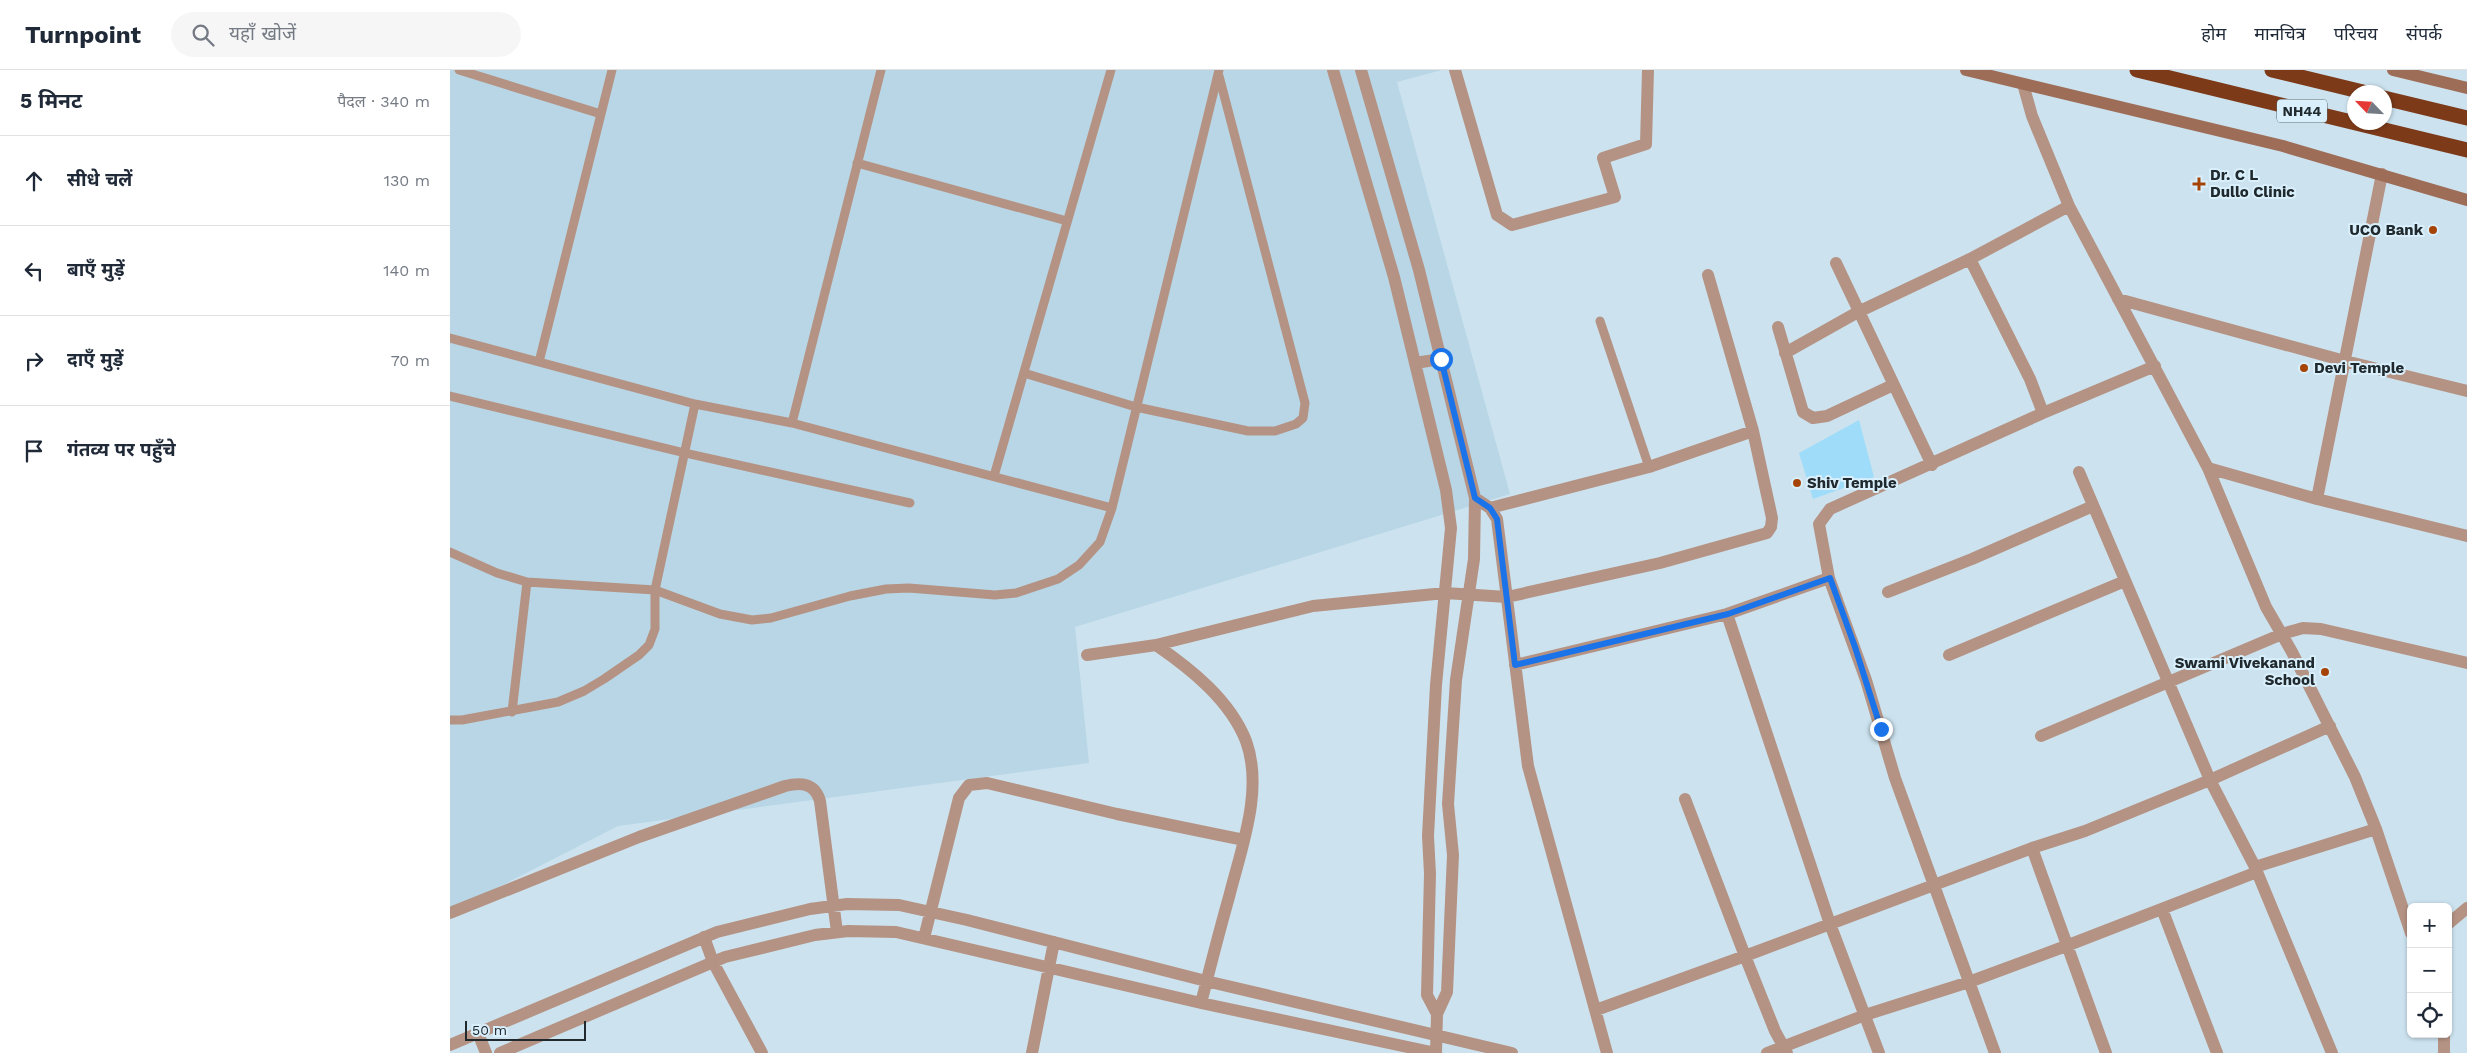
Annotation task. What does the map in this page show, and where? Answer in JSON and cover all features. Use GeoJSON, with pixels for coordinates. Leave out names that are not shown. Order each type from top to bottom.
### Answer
{"type":"FeatureCollection","features":[{"type":"Feature","properties":{"kind":"highway","name":"NH44"},"geometry":{"type":"LineString","coordinates":[[2137,70],[2467,150]]}},
{"type":"Feature","properties":{"kind":"highway","name":"NH44"},"geometry":{"type":"LineString","coordinates":[[2272,70],[2347,88]]}},
{"type":"Feature","properties":{"kind":"highway"},"geometry":{"type":"LineString","coordinates":[[2392,100],[2467,118]]}},
{"type":"Feature","properties":{"kind":"street"},"geometry":{"type":"LineString","coordinates":[[500,1053],[725,957],[837,932],[896,932],[1201,1003],[1436,1053],[1437,1014],[1447,992],[1452,872],[1448,804],[1456,680],[1474,559],[1475,498],[1420,270],[1361,70]]}},
{"type":"Feature","properties":{"kind":"street"},"geometry":{"type":"LineString","coordinates":[[1455,70],[1496,215],[1512,225],[1615,197],[1603,158],[1646,144],[1648,70]]}},
{"type":"Feature","properties":{"kind":"street"},"geometry":{"type":"LineString","coordinates":[[1966,70],[2283,146],[2467,200]]}},
{"type":"Feature","properties":{"kind":"street"},"geometry":{"type":"LineString","coordinates":[[2393,70],[2467,88]]}},
{"type":"Feature","properties":{"kind":"street"},"geometry":{"type":"LineString","coordinates":[[1336,71],[1394,277],[1446,490],[1451,528],[1435,704],[1428,836],[1430,874],[1427,995],[1437,1014]]}},
{"type":"Feature","properties":{"kind":"street"},"geometry":{"type":"LineString","coordinates":[[2023,84],[2032,116],[2069,206],[2208,468],[2255,582],[2355,777],[2376,829],[2407,921]]}},
{"type":"Feature","properties":{"kind":"street"},"geometry":{"type":"LineString","coordinates":[[2317,499],[2382,174]]}},
{"type":"Feature","properties":{"kind":"street"},"geometry":{"type":"LineString","coordinates":[[1785,353],[1858,312],[1970,259],[2069,206]]}},
{"type":"Feature","properties":{"kind":"street"},"geometry":{"type":"LineString","coordinates":[[1970,259],[2030,379],[2043,412]]}},
{"type":"Feature","properties":{"kind":"street"},"geometry":{"type":"LineString","coordinates":[[1836,263],[1892,385],[1932,465]]}},
{"type":"Feature","properties":{"kind":"street"},"geometry":{"type":"LineString","coordinates":[[1087,655],[1156,645],[1313,606],[1444,593],[1507,597],[1660,563],[1766,533],[1771,527],[1772,518],[1753,431],[1708,275]]}},
{"type":"Feature","properties":{"kind":"street"},"geometry":{"type":"LineString","coordinates":[[2118,299],[2345,361],[2467,391]]}},
{"type":"Feature","properties":{"kind":"street"},"geometry":{"type":"LineString","coordinates":[[1778,326],[1803,412],[1813,418],[1827,416],[1892,385]]}},
{"type":"Feature","properties":{"kind":"street"},"geometry":{"type":"LineString","coordinates":[[1415,363],[1441,359]]}},
{"type":"Feature","properties":{"kind":"street"},"geometry":{"type":"LineString","coordinates":[[1995,1053],[1895,778],[1866,680],[1830,578],[1820,537],[1819,524],[1822,517],[1830,509],[1932,465],[2043,412],[2155,366]]}},
{"type":"Feature","properties":{"kind":"street"},"geometry":{"type":"LineString","coordinates":[[1490,508],[1649,467],[1753,431]]}},
{"type":"Feature","properties":{"kind":"street"},"geometry":{"type":"LineString","coordinates":[[2208,468],[2317,499],[2467,536]]}},
{"type":"Feature","properties":{"kind":"street"},"geometry":{"type":"LineString","coordinates":[[2079,472],[2210,780],[2256,869],[2332,1053]]}},
{"type":"Feature","properties":{"kind":"street"},"geometry":{"type":"LineString","coordinates":[[1475,498],[1490,508],[1497,519],[1528,766],[1607,1053]]}},
{"type":"Feature","properties":{"kind":"street"},"geometry":{"type":"LineString","coordinates":[[1888,592],[1972,559],[2093,506]]}},
{"type":"Feature","properties":{"kind":"street"},"geometry":{"type":"LineString","coordinates":[[1515,665],[1728,614],[1830,578]]}},
{"type":"Feature","properties":{"kind":"street"},"geometry":{"type":"LineString","coordinates":[[1949,655],[2125,581]]}},
{"type":"Feature","properties":{"kind":"street"},"geometry":{"type":"LineString","coordinates":[[1728,614],[1830,924],[1879,1053]]}},
{"type":"Feature","properties":{"kind":"street"},"geometry":{"type":"LineString","coordinates":[[2041,736],[2282,634],[2303,628],[2320,629],[2467,663]]}},
{"type":"Feature","properties":{"kind":"street"},"geometry":{"type":"LineString","coordinates":[[1156,645],[1180,661],[1228,710],[1246,741],[1252,768],[1250,803],[1244,840],[1201,1003]]}},
{"type":"Feature","properties":{"kind":"street"},"geometry":{"type":"LineString","coordinates":[[1596,1010],[2032,848],[2085,831],[2210,780],[2330,726]]}},
{"type":"Feature","properties":{"kind":"street"},"geometry":{"type":"LineString","coordinates":[[450,913],[639,837],[785,786],[803,783],[814,789],[820,801],[837,932]]}},
{"type":"Feature","properties":{"kind":"street"},"geometry":{"type":"LineString","coordinates":[[924,938],[959,798],[969,785],[987,783],[1117,814],[1244,840]]}},
{"type":"Feature","properties":{"kind":"street"},"geometry":{"type":"LineString","coordinates":[[1685,799],[1745,956],[1785,1050]]}},
{"type":"Feature","properties":{"kind":"street"},"geometry":{"type":"LineString","coordinates":[[1767,1053],[1785,1050],[1865,1015],[1969,982],[2066,946],[2162,909],[2256,869],[2376,829]]}},
{"type":"Feature","properties":{"kind":"street"},"geometry":{"type":"LineString","coordinates":[[2032,848],[2106,1053]]}},
{"type":"Feature","properties":{"kind":"street"},"geometry":{"type":"LineString","coordinates":[[1430,874],[1452,872]]}},
{"type":"Feature","properties":{"kind":"street"},"geometry":{"type":"LineString","coordinates":[[450,1045],[717,932],[810,909],[833,906],[899,906],[1512,1053]]}},
{"type":"Feature","properties":{"kind":"street"},"geometry":{"type":"LineString","coordinates":[[2452,921],[2467,908]]}},
{"type":"Feature","properties":{"kind":"street"},"geometry":{"type":"LineString","coordinates":[[2162,909],[2217,1053]]}},
{"type":"Feature","properties":{"kind":"street"},"geometry":{"type":"LineString","coordinates":[[704,937],[713,962],[762,1053]]}},
{"type":"Feature","properties":{"kind":"street"},"geometry":{"type":"LineString","coordinates":[[1032,1053],[1054,942]]}},
{"type":"Feature","properties":{"kind":"street"},"geometry":{"type":"LineString","coordinates":[[478,1034],[486,1053]]}},
{"type":"Feature","properties":{"kind":"street"},"geometry":{"type":"LineString","coordinates":[[2444,1038],[2444,1053]]}},
{"type":"Feature","properties":{"kind":"lane"},"geometry":{"type":"LineString","coordinates":[[459,70],[602,114]]}},
{"type":"Feature","properties":{"kind":"lane"},"geometry":{"type":"LineString","coordinates":[[539,362],[612,70]]}},
{"type":"Feature","properties":{"kind":"lane"},"geometry":{"type":"LineString","coordinates":[[792,423],[881,70]]}},
{"type":"Feature","properties":{"kind":"lane"},"geometry":{"type":"LineString","coordinates":[[994,476],[1110,70]]}},
{"type":"Feature","properties":{"kind":"lane"},"geometry":{"type":"LineString","coordinates":[[1024,373],[1136,406],[1261,433],[1275,431],[1296,424],[1305,415],[1305,403],[1218,72]]}},
{"type":"Feature","properties":{"kind":"lane"},"geometry":{"type":"LineString","coordinates":[[450,552],[497,573],[527,582],[655,590],[720,614],[752,620],[771,618],[850,596],[886,589],[909,588],[995,595],[1016,593],[1058,579],[1079,565],[1100,542],[1112,508],[1218,72]]}},
{"type":"Feature","properties":{"kind":"lane"},"geometry":{"type":"LineString","coordinates":[[858,163],[1068,221]]}},
{"type":"Feature","properties":{"kind":"lane"},"geometry":{"type":"LineString","coordinates":[[1600,322],[1649,467]]}},
{"type":"Feature","properties":{"kind":"lane"},"geometry":{"type":"LineString","coordinates":[[450,338],[695,404],[792,423],[1112,508]]}},
{"type":"Feature","properties":{"kind":"lane"},"geometry":{"type":"LineString","coordinates":[[450,396],[685,453],[910,503]]}},
{"type":"Feature","properties":{"kind":"lane"},"geometry":{"type":"LineString","coordinates":[[450,720],[462,720],[512,712],[558,702],[584,691],[645,650],[655,629],[655,590],[695,404]]}},
{"type":"Feature","properties":{"kind":"lane"},"geometry":{"type":"LineString","coordinates":[[512,712],[527,582]]}},
{"type":"Feature","properties":{"kind":"shaded area"},"geometry":{"type":"Polygon","coordinates":[[[450,70],[1442,70],[1397,82],[1510,494],[1075,627],[1089,763],[618,826],[450,912],[450,70]]]}},
{"type":"Feature","properties":{"kind":"shaded area"},"geometry":{"type":"Polygon","coordinates":[[[1859,420],[1874,477],[1813,499],[1799,453],[1859,420]]]}},
{"type":"Feature","properties":{"kind":"place","name":"Dr. C L Dullo Clinic"},"geometry":{"type":"Point","coordinates":[2199,184]}},
{"type":"Feature","properties":{"kind":"place","name":"UCO Bank"},"geometry":{"type":"Point","coordinates":[2433,230]}},
{"type":"Feature","properties":{"kind":"place","name":"Devi Temple"},"geometry":{"type":"Point","coordinates":[2304,368]}},
{"type":"Feature","properties":{"kind":"place","name":"Shiv Temple"},"geometry":{"type":"Point","coordinates":[1797,483]}},
{"type":"Feature","properties":{"kind":"place","name":"Swami Vivekanand School"},"geometry":{"type":"Point","coordinates":[2325,672]}},
{"type":"Feature","properties":{"kind":"route"},"geometry":{"type":"LineString","coordinates":[[1441,359],[1475,498],[1490,508],[1497,519],[1515,665],[1728,614],[1830,578],[1850,631],[1881,729]]}}]}
